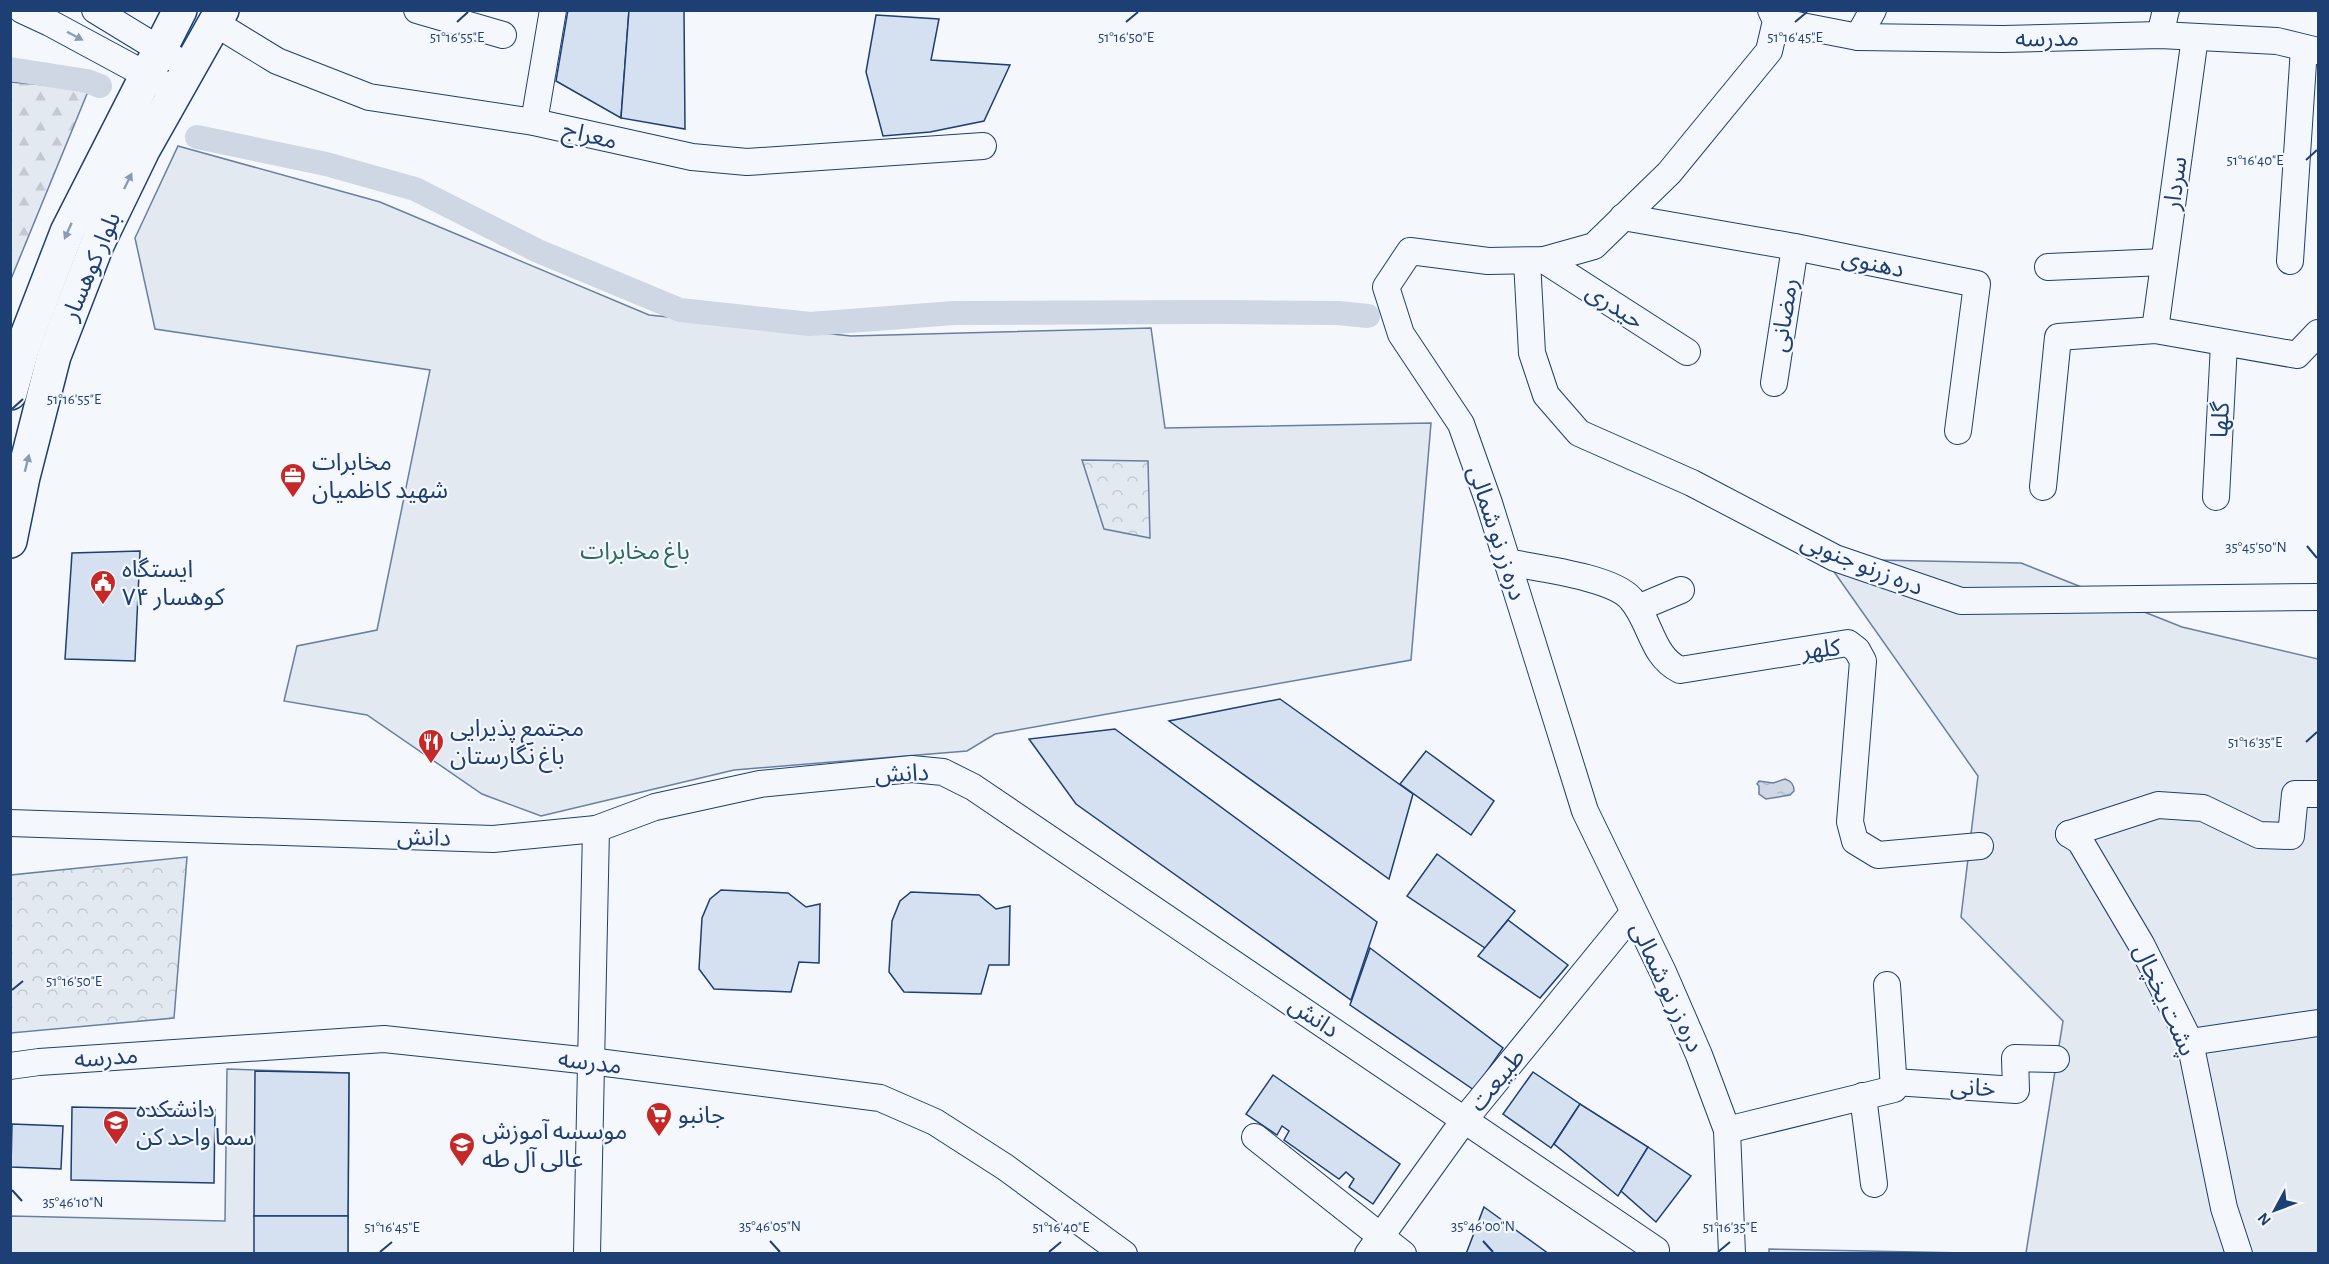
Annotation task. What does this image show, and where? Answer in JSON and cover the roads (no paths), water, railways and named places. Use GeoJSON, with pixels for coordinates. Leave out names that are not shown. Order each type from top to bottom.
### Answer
{"type":"FeatureCollection","features":[{"type":"Feature","properties":{"kind":"main road","name":"بلوار کوهسار"},"geometry":{"type":"LineString","coordinates":[[10,393],[23,346],[67,232],[180,10]]}},
{"type":"Feature","properties":{"kind":"main road","name":"بلوار کوهسار"},"geometry":{"type":"LineString","coordinates":[[10,541],[23,477],[54,356],[97,245],[143,150],[219,17]]}},
{"type":"Feature","properties":{"kind":"street"},"geometry":{"type":"LineString","coordinates":[[22,10],[152,62],[183,80]]}},
{"type":"Feature","properties":{"kind":"street"},"geometry":{"type":"LineString","coordinates":[[95,10],[152,62]]}},
{"type":"Feature","properties":{"kind":"street"},"geometry":{"type":"LineString","coordinates":[[417,10],[503,35]]}},
{"type":"Feature","properties":{"kind":"street"},"geometry":{"type":"LineString","coordinates":[[534,122],[553,10]]}},
{"type":"Feature","properties":{"kind":"street"},"geometry":{"type":"LineString","coordinates":[[1858,37],[1873,10]]}},
{"type":"Feature","properties":{"kind":"street"},"geometry":{"type":"LineString","coordinates":[[2160,35],[2166,10]]}},
{"type":"Feature","properties":{"kind":"street","name":"مدرسه"},"geometry":{"type":"LineString","coordinates":[[1769,51],[1773,16],[1858,37],[2003,39],[2160,35],[2277,41],[2311,50]]}},
{"type":"Feature","properties":{"kind":"street","name":"معراج"},"geometry":{"type":"LineString","coordinates":[[219,17],[277,62],[369,97],[534,122],[692,157],[747,162],[983,146]]}},
{"type":"Feature","properties":{"kind":"street","name":"سردار"},"geometry":{"type":"LineString","coordinates":[[2155,330],[2195,37]]}},
{"type":"Feature","properties":{"kind":"street"},"geometry":{"type":"LineString","coordinates":[[2290,261],[2311,50]]}},
{"type":"Feature","properties":{"kind":"street","name":"دره زر نو شمالی"},"geometry":{"type":"LineString","coordinates":[[1732,1254],[1727,1130],[1700,1055],[1663,972],[1585,811],[1461,424],[1401,334],[1386,287],[1410,252],[1488,261],[1536,260],[1594,246],[1669,173],[1769,51]]}},
{"type":"Feature","properties":{"kind":"street","name":"دهنوی"},"geometry":{"type":"LineString","coordinates":[[1623,217],[1795,247],[1977,284],[1958,431]]}},
{"type":"Feature","properties":{"kind":"street","name":"رمضانی"},"geometry":{"type":"LineString","coordinates":[[1774,383],[1795,247]]}},
{"type":"Feature","properties":{"kind":"street","name":"حیدری"},"geometry":{"type":"LineString","coordinates":[[1536,260],[1687,352]]}},
{"type":"Feature","properties":{"kind":"street","name":"دره زرنو جنوبی"},"geometry":{"type":"LineString","coordinates":[[1536,260],[1532,352],[1546,395],[1579,433],[1692,483],[1835,558],[1961,602],[2319,597]]}},
{"type":"Feature","properties":{"kind":"street"},"geometry":{"type":"LineString","coordinates":[[2048,267],[2164,262]]}},
{"type":"Feature","properties":{"kind":"street"},"geometry":{"type":"LineString","coordinates":[[2043,487],[2058,337],[2155,330],[2224,344],[2297,355],[2319,333]]}},
{"type":"Feature","properties":{"kind":"street","name":"گلها"},"geometry":{"type":"LineString","coordinates":[[2216,497],[2224,344]]}},
{"type":"Feature","properties":{"kind":"street","name":"کلهر"},"geometry":{"type":"LineString","coordinates":[[1507,562],[1604,583],[1630,597],[1638,608],[1660,653],[1668,664],[1680,670],[1848,643],[1857,650],[1863,661],[1850,822],[1855,841],[1878,855],[1980,846]]}},
{"type":"Feature","properties":{"kind":"street"},"geometry":{"type":"LineString","coordinates":[[1638,608],[1681,590]]}},
{"type":"Feature","properties":{"kind":"street","name":"دانش"},"geometry":{"type":"LineString","coordinates":[[10,823],[493,839],[596,829],[655,807],[760,784],[912,769],[943,772],[973,787],[1656,1250]]}},
{"type":"Feature","properties":{"kind":"street","name":"پشت یخچال"},"geometry":{"type":"LineString","coordinates":[[2239,1254],[2224,1208],[2190,1041],[2141,944],[2080,841],[2069,834],[2158,805],[2203,808],[2259,835],[2291,836],[2295,794],[2319,794]]}},
{"type":"Feature","properties":{"kind":"street"},"geometry":{"type":"LineString","coordinates":[[587,1254],[596,829]]}},
{"type":"Feature","properties":{"kind":"street","name":"طبیعت"},"geometry":{"type":"LineString","coordinates":[[1375,1245],[1465,1119],[1633,913]]}},
{"type":"Feature","properties":{"kind":"street"},"geometry":{"type":"LineString","coordinates":[[1727,1130],[1894,1089],[1887,985]]}},
{"type":"Feature","properties":{"kind":"street"},"geometry":{"type":"LineString","coordinates":[[2190,1041],[2319,1023]]}},
{"type":"Feature","properties":{"kind":"street","name":"مدرسه"},"geometry":{"type":"LineString","coordinates":[[10,1066],[51,1061],[384,1039],[590,1061],[880,1098],[935,1122],[995,1160],[1124,1254]]}},
{"type":"Feature","properties":{"kind":"street","name":"خانی"},"geometry":{"type":"LineString","coordinates":[[1894,1082],[2016,1090],[2015,1058],[2056,1059]]}},
{"type":"Feature","properties":{"kind":"street"},"geometry":{"type":"LineString","coordinates":[[1863,1096],[1874,1184]]}},
{"type":"Feature","properties":{"kind":"street"},"geometry":{"type":"LineString","coordinates":[[1255,1137],[1375,1245],[1403,1254]]}},
{"type":"Feature","properties":{"kind":"water"},"geometry":{"type":"Polygon","coordinates":[[[1785,779],[1793,786],[1794,791],[1790,795],[1766,799],[1759,794],[1757,784],[1759,781],[1773,783],[1785,779]]]}},
{"type":"Feature","properties":{"kind":"waterway"},"geometry":{"type":"LineString","coordinates":[[10,69],[87,81],[100,86]]}},
{"type":"Feature","properties":{"kind":"waterway"},"geometry":{"type":"LineString","coordinates":[[197,137],[326,164],[415,189],[538,251],[680,310],[810,324],[954,313],[1219,312],[1338,313],[1368,316]]}},
{"type":"Feature","properties":{"kind":"place","name":"مخابرات شهید کاظمیان"},"geometry":{"type":"Point","coordinates":[293,499]}},
{"type":"Feature","properties":{"kind":"place","name":"ایستگاه ۷۴ کوهسار"},"geometry":{"type":"Point","coordinates":[103,606]}},
{"type":"Feature","properties":{"kind":"place","name":"مجتمع پذیرایی باغ نگارستان"},"geometry":{"type":"Point","coordinates":[431,765]}},
{"type":"Feature","properties":{"kind":"place","name":"جانبو"},"geometry":{"type":"Point","coordinates":[659,1138]}},
{"type":"Feature","properties":{"kind":"place","name":"دانشکده سما واحد کن"},"geometry":{"type":"Point","coordinates":[116,1146]}},
{"type":"Feature","properties":{"kind":"place","name":"موسسه آموزش عالی آل طه"},"geometry":{"type":"Point","coordinates":[462,1168]}},
{"type":"Feature","properties":{"kind":"park label","name":"باغ مخابرات"},"geometry":{"type":"Point","coordinates":[635,551]}}]}
